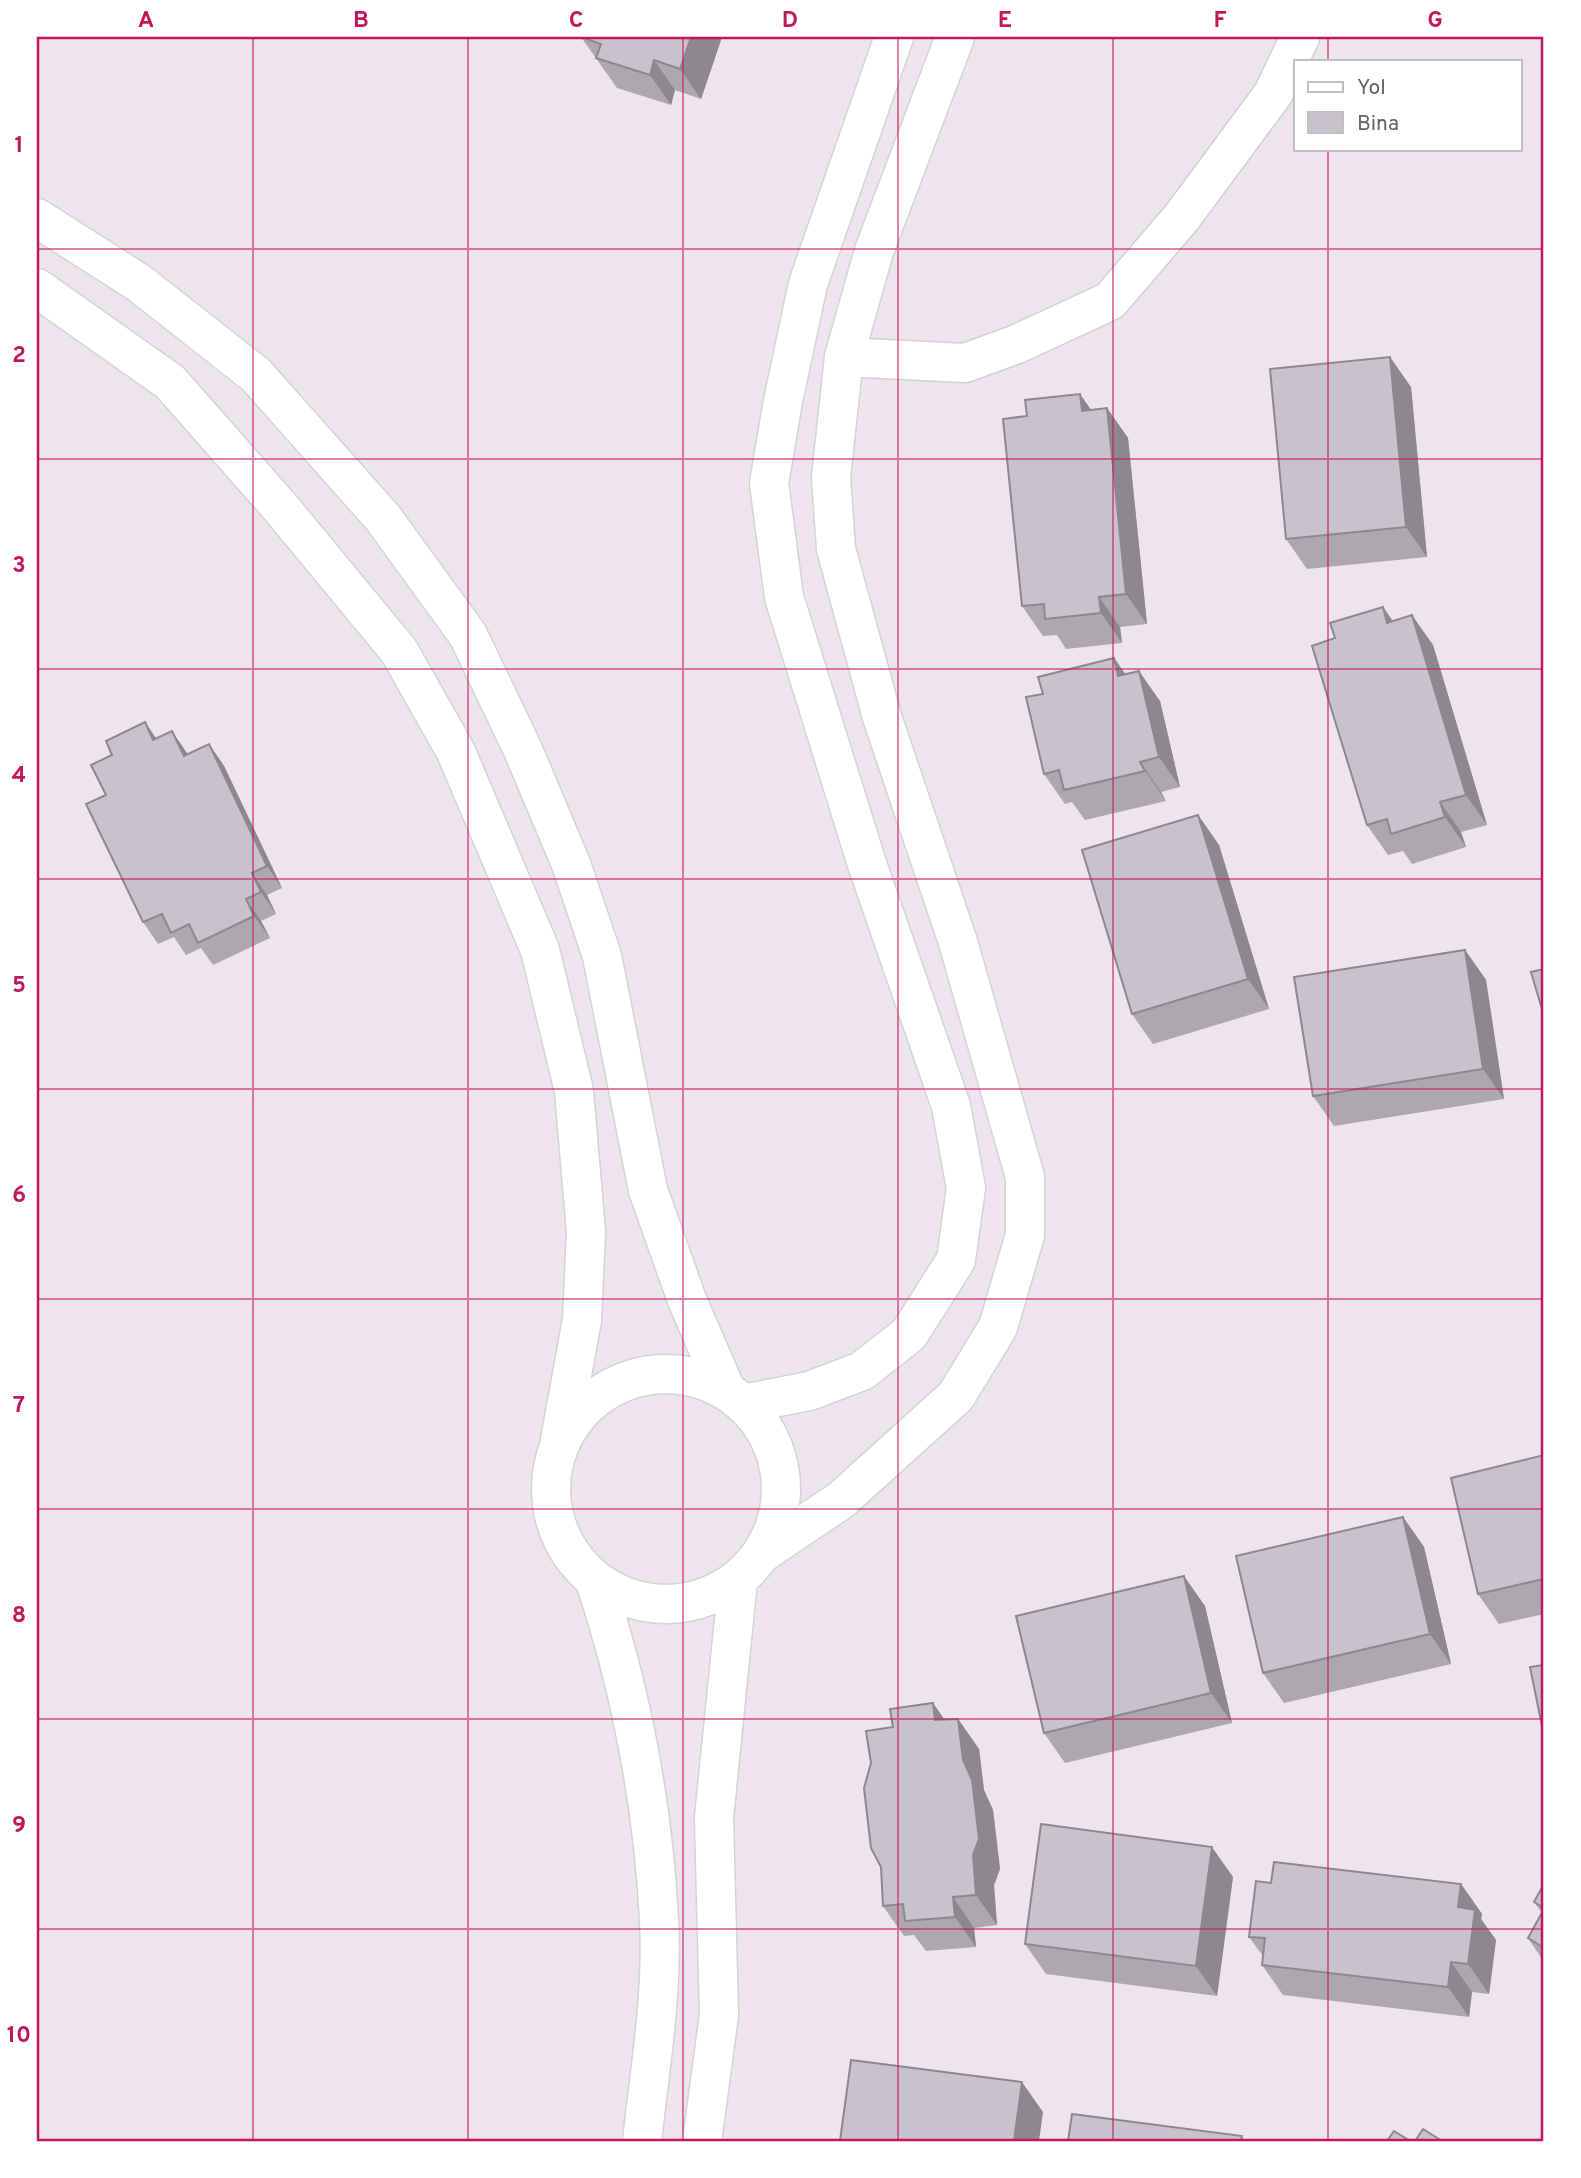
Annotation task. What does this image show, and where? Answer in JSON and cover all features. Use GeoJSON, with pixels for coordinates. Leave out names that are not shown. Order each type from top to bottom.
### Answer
{"type":"FeatureCollection","features":[{"type":"Feature","properties":{"kind":"street"},"geometry":{"type":"LineString","coordinates":[[734,1396],[809,1391],[862,1371],[909,1335],[956,1260],[966,1188],[951,1106],[867,864],[784,597],[769,483],[807,284],[894,37]]}},
{"type":"Feature","properties":{"kind":"street"},"geometry":{"type":"LineString","coordinates":[[37,288],[170,382],[280,507],[400,651],[456,752],[540,950],[574,1091],[586,1232],[582,1320],[560,1440],[550,1478],[552,1517],[568,1552],[595,1581],[630,1600],[669,1605],[705,1598],[738,1580],[764,1552],[841,1500],[956,1396],[998,1327],[1025,1235],[1025,1177],[958,942],[882,717],[836,549],[831,477],[844,357],[874,251],[955,37]]}},
{"type":"Feature","properties":{"kind":"street"},"geometry":{"type":"LineString","coordinates":[[844,357],[965,363],[1017,344],[1110,301],[1182,217],[1273,94],[1300,37]]}},
{"type":"Feature","properties":{"kind":"street"},"geometry":{"type":"LineString","coordinates":[[37,218],[139,283],[256,375],[383,517],[468,635],[523,750],[575,877],[602,956],[648,1190],[687,1300],[734,1396]]}},
{"type":"Feature","properties":{"kind":"street"},"geometry":{"type":"LineString","coordinates":[[560,1440],[582,1408],[614,1385],[652,1373],[690,1375],[734,1396],[753,1412],[774,1444],[782,1480],[779,1517],[764,1552]]}},
{"type":"Feature","properties":{"kind":"street"},"geometry":{"type":"LineString","coordinates":[[702,2141],[719,2015],[714,1818],[738,1580]]}},
{"type":"Feature","properties":{"kind":"street"},"geometry":{"type":"LineString","coordinates":[[595,1581],[612,1633],[646,1790],[659,1921],[657,2010],[642,2141]]}},
{"type":"Feature","properties":{"kind":"building"},"geometry":{"type":"Polygon","coordinates":[[[581,37],[691,37],[680,69],[654,60],[650,75],[596,58],[601,44],[581,37]]]}},
{"type":"Feature","properties":{"kind":"building"},"geometry":{"type":"Polygon","coordinates":[[[1390,357],[1406,527],[1286,539],[1270,369],[1390,357]]]}},
{"type":"Feature","properties":{"kind":"building"},"geometry":{"type":"Polygon","coordinates":[[[1080,394],[1082,411],[1107,408],[1126,594],[1099,597],[1101,613],[1045,619],[1044,604],[1022,606],[1003,419],[1027,416],[1025,400],[1080,394]]]}},
{"type":"Feature","properties":{"kind":"building"},"geometry":{"type":"Polygon","coordinates":[[[1383,607],[1387,623],[1412,615],[1466,795],[1440,802],[1445,817],[1391,834],[1387,819],[1367,825],[1312,646],[1335,638],[1330,623],[1383,607]]]}},
{"type":"Feature","properties":{"kind":"building"},"geometry":{"type":"Polygon","coordinates":[[[1114,658],[1118,676],[1139,671],[1159,757],[1140,762],[1145,771],[1064,790],[1059,770],[1044,774],[1026,697],[1043,694],[1038,677],[1114,658]]]}},
{"type":"Feature","properties":{"kind":"building"},"geometry":{"type":"Polygon","coordinates":[[[145,722],[153,740],[172,731],[184,756],[209,744],[267,866],[252,873],[261,892],[246,899],[254,916],[198,943],[189,924],[171,933],[162,914],[143,922],[86,804],[106,795],[91,765],[112,755],[106,741],[145,722]]]}},
{"type":"Feature","properties":{"kind":"building"},"geometry":{"type":"Polygon","coordinates":[[[1198,815],[1248,979],[1132,1014],[1082,850],[1198,815]]]}},
{"type":"Feature","properties":{"kind":"building"},"geometry":{"type":"Polygon","coordinates":[[[1465,950],[1483,1069],[1313,1096],[1294,977],[1465,950]]]}},
{"type":"Feature","properties":{"kind":"building"},"geometry":{"type":"Polygon","coordinates":[[[1544,969],[1544,1016],[1531,972],[1544,969]]]}},
{"type":"Feature","properties":{"kind":"building"},"geometry":{"type":"Polygon","coordinates":[[[1544,1455],[1544,1579],[1478,1594],[1451,1478],[1544,1455]]]}},
{"type":"Feature","properties":{"kind":"building"},"geometry":{"type":"Polygon","coordinates":[[[1403,1517],[1430,1634],[1263,1673],[1236,1556],[1403,1517]]]}},
{"type":"Feature","properties":{"kind":"building"},"geometry":{"type":"Polygon","coordinates":[[[1184,1576],[1211,1693],[1044,1733],[1016,1616],[1184,1576]]]}},
{"type":"Feature","properties":{"kind":"building"},"geometry":{"type":"Polygon","coordinates":[[[1544,1665],[1544,1726],[1542,1726],[1530,1667],[1544,1665]]]}},
{"type":"Feature","properties":{"kind":"building"},"geometry":{"type":"Polygon","coordinates":[[[933,1703],[935,1720],[958,1719],[963,1760],[972,1780],[979,1839],[973,1855],[976,1895],[953,1897],[955,1917],[905,1921],[903,1904],[883,1906],[881,1867],[871,1848],[864,1788],[871,1763],[866,1731],[893,1727],[890,1709],[933,1703]]]}},
{"type":"Feature","properties":{"kind":"building"},"geometry":{"type":"Polygon","coordinates":[[[1041,1824],[1212,1847],[1196,1966],[1025,1944],[1041,1824]]]}},
{"type":"Feature","properties":{"kind":"building"},"geometry":{"type":"Polygon","coordinates":[[[1274,1862],[1461,1884],[1458,1907],[1475,1910],[1468,1964],[1451,1962],[1448,1987],[1262,1965],[1265,1938],[1249,1937],[1256,1881],[1271,1883],[1274,1862]]]}},
{"type":"Feature","properties":{"kind":"building"},"geometry":{"type":"Polygon","coordinates":[[[1544,1884],[1544,1908],[1534,1902],[1544,1884]]]}},
{"type":"Feature","properties":{"kind":"building"},"geometry":{"type":"Polygon","coordinates":[[[1544,1909],[1544,1948],[1528,1938],[1544,1909]]]}},
{"type":"Feature","properties":{"kind":"building"},"geometry":{"type":"Polygon","coordinates":[[[851,2060],[1022,2082],[1014,2141],[840,2141],[851,2060]]]}},
{"type":"Feature","properties":{"kind":"building"},"geometry":{"type":"Polygon","coordinates":[[[1072,2114],[1242,2136],[1241,2141],[1068,2141],[1072,2114]]]}},
{"type":"Feature","properties":{"kind":"building"},"geometry":{"type":"Polygon","coordinates":[[[1423,2129],[1442,2141],[1415,2141],[1423,2129]]]}},
{"type":"Feature","properties":{"kind":"building"},"geometry":{"type":"Polygon","coordinates":[[[1394,2131],[1410,2141],[1387,2141],[1394,2131]]]}}]}
